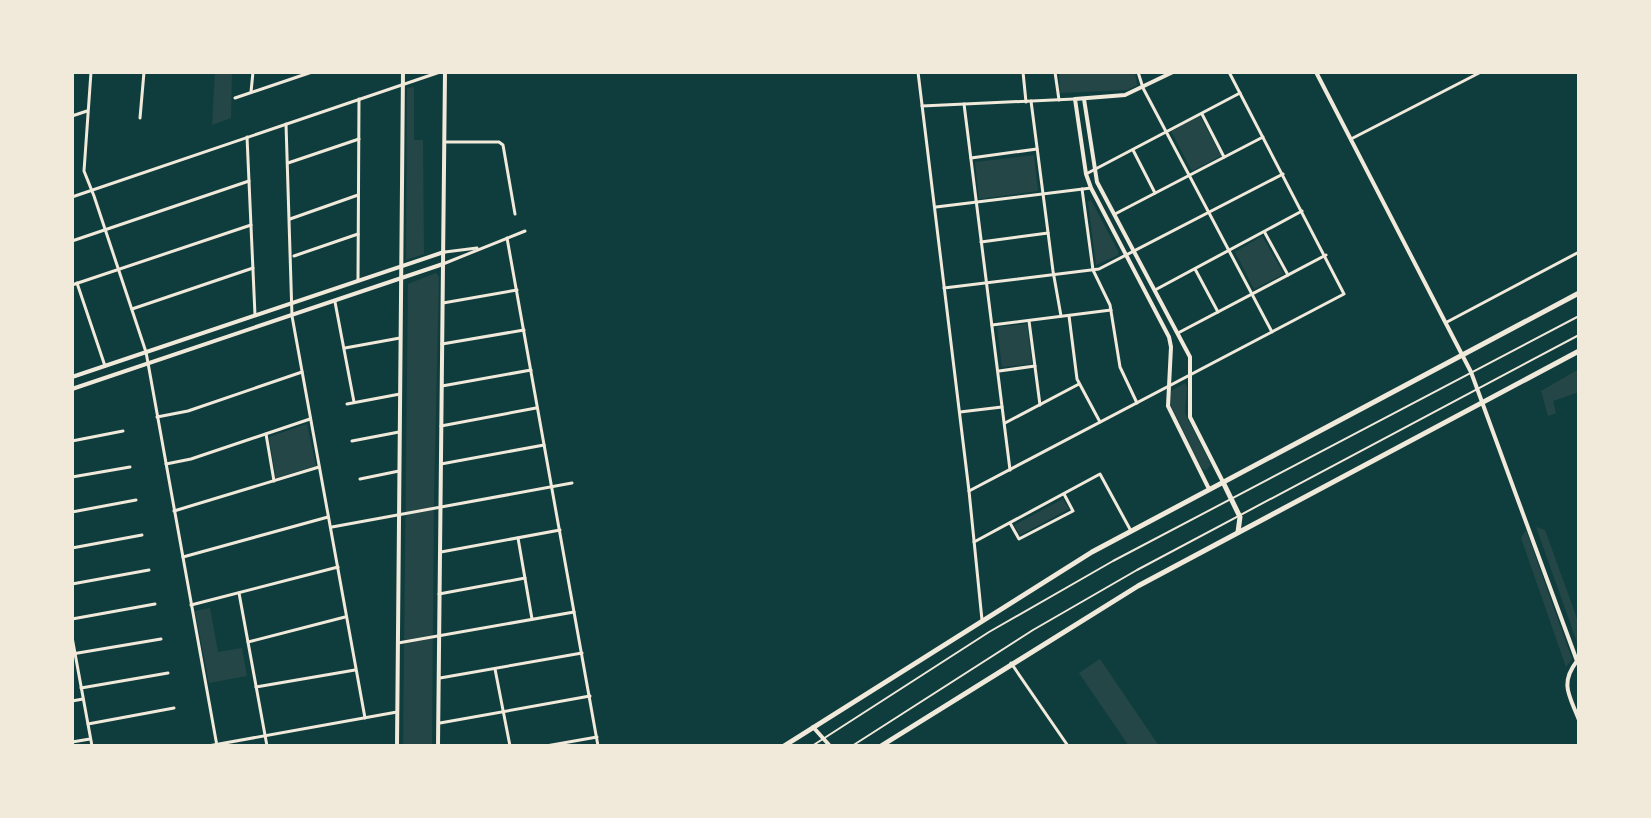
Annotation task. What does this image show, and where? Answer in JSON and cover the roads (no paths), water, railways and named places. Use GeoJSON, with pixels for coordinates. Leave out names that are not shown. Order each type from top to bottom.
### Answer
{"type":"FeatureCollection","features":[{"type":"Feature","properties":{"kind":"main road"},"geometry":{"type":"LineString","coordinates":[[784,746],[982,620],[1131,531],[1579,293]]}},
{"type":"Feature","properties":{"kind":"main road"},"geometry":{"type":"LineString","coordinates":[[881,746],[1107,604],[1579,351]]}},
{"type":"Feature","properties":{"kind":"main road"},"geometry":{"type":"LineString","coordinates":[[1223,482],[1239,513],[1241,524],[1238,532]]}},
{"type":"Feature","properties":{"kind":"street"},"geometry":{"type":"LineString","coordinates":[[91,72],[84,171],[146,352],[217,745]]}},
{"type":"Feature","properties":{"kind":"street"},"geometry":{"type":"LineString","coordinates":[[140,118],[144,72]]}},
{"type":"Feature","properties":{"kind":"street"},"geometry":{"type":"LineString","coordinates":[[251,93],[253,72]]}},
{"type":"Feature","properties":{"kind":"street"},"geometry":{"type":"LineString","coordinates":[[287,81],[288,72]]}},
{"type":"Feature","properties":{"kind":"street"},"geometry":{"type":"LineString","coordinates":[[235,98],[312,72]]}},
{"type":"Feature","properties":{"kind":"street"},"geometry":{"type":"LineString","coordinates":[[397,746],[403,72]]}},
{"type":"Feature","properties":{"kind":"street"},"geometry":{"type":"LineString","coordinates":[[72,197],[442,72],[444,252],[438,746]]}},
{"type":"Feature","properties":{"kind":"street"},"geometry":{"type":"LineString","coordinates":[[918,72],[982,620]]}},
{"type":"Feature","properties":{"kind":"street"},"geometry":{"type":"LineString","coordinates":[[1023,72],[1061,316]]}},
{"type":"Feature","properties":{"kind":"street"},"geometry":{"type":"LineString","coordinates":[[1055,72],[1059,100]]}},
{"type":"Feature","properties":{"kind":"street"},"geometry":{"type":"LineString","coordinates":[[1138,72],[1143,88],[1272,332]]}},
{"type":"Feature","properties":{"kind":"street"},"geometry":{"type":"LineString","coordinates":[[922,106],[1118,97],[1173,72]]}},
{"type":"Feature","properties":{"kind":"street"},"geometry":{"type":"LineString","coordinates":[[969,491],[1344,292],[1229,72]]}},
{"type":"Feature","properties":{"kind":"street"},"geometry":{"type":"LineString","coordinates":[[1316,72],[1447,322],[1484,401],[1578,663],[1566,677],[1579,720]]}},
{"type":"Feature","properties":{"kind":"street"},"geometry":{"type":"LineString","coordinates":[[1351,139],[1481,72]]}},
{"type":"Feature","properties":{"kind":"street"},"geometry":{"type":"LineString","coordinates":[[1086,174],[1240,93]]}},
{"type":"Feature","properties":{"kind":"street"},"geometry":{"type":"LineString","coordinates":[[358,281],[359,99]]}},
{"type":"Feature","properties":{"kind":"street"},"geometry":{"type":"LineString","coordinates":[[1075,99],[1086,174],[1169,337],[1167,387],[1170,414],[1209,489]]}},
{"type":"Feature","properties":{"kind":"street"},"geometry":{"type":"LineString","coordinates":[[1084,99],[1094,170],[1101,191],[1191,360],[1190,417],[1223,482]]}},
{"type":"Feature","properties":{"kind":"street"},"geometry":{"type":"LineString","coordinates":[[964,104],[1010,470]]}},
{"type":"Feature","properties":{"kind":"street"},"geometry":{"type":"LineString","coordinates":[[72,116],[88,110]]}},
{"type":"Feature","properties":{"kind":"street"},"geometry":{"type":"LineString","coordinates":[[1202,113],[1224,157]]}},
{"type":"Feature","properties":{"kind":"street"},"geometry":{"type":"LineString","coordinates":[[286,124],[292,316],[365,718]]}},
{"type":"Feature","properties":{"kind":"street"},"geometry":{"type":"LineString","coordinates":[[247,137],[255,315]]}},
{"type":"Feature","properties":{"kind":"street"},"geometry":{"type":"LineString","coordinates":[[1115,214],[1263,137]]}},
{"type":"Feature","properties":{"kind":"street"},"geometry":{"type":"LineString","coordinates":[[288,163],[359,139]]}},
{"type":"Feature","properties":{"kind":"street"},"geometry":{"type":"LineString","coordinates":[[444,142],[499,142],[503,145],[515,214]]}},
{"type":"Feature","properties":{"kind":"street"},"geometry":{"type":"LineString","coordinates":[[971,158],[1037,149]]}},
{"type":"Feature","properties":{"kind":"street"},"geometry":{"type":"LineString","coordinates":[[1132,150],[1155,193]]}},
{"type":"Feature","properties":{"kind":"street"},"geometry":{"type":"LineString","coordinates":[[944,288],[1093,270],[1135,252],[1283,174]]}},
{"type":"Feature","properties":{"kind":"street"},"geometry":{"type":"LineString","coordinates":[[72,241],[249,181]]}},
{"type":"Feature","properties":{"kind":"street"},"geometry":{"type":"LineString","coordinates":[[934,207],[1091,188]]}},
{"type":"Feature","properties":{"kind":"street"},"geometry":{"type":"LineString","coordinates":[[1082,189],[1093,270],[1111,310],[1118,362],[1137,403]]}},
{"type":"Feature","properties":{"kind":"street"},"geometry":{"type":"LineString","coordinates":[[290,219],[358,195]]}},
{"type":"Feature","properties":{"kind":"street"},"geometry":{"type":"LineString","coordinates":[[1155,290],[1302,211]]}},
{"type":"Feature","properties":{"kind":"street"},"geometry":{"type":"LineString","coordinates":[[105,366],[74,284],[251,225]]}},
{"type":"Feature","properties":{"kind":"street"},"geometry":{"type":"LineString","coordinates":[[72,389],[401,280],[525,231]]}},
{"type":"Feature","properties":{"kind":"street"},"geometry":{"type":"LineString","coordinates":[[1264,232],[1288,275]]}},
{"type":"Feature","properties":{"kind":"street"},"geometry":{"type":"LineString","coordinates":[[981,242],[1048,233]]}},
{"type":"Feature","properties":{"kind":"street"},"geometry":{"type":"LineString","coordinates":[[292,257],[358,234]]}},
{"type":"Feature","properties":{"kind":"street"},"geometry":{"type":"LineString","coordinates":[[507,238],[598,746]]}},
{"type":"Feature","properties":{"kind":"street"},"geometry":{"type":"LineString","coordinates":[[72,377],[444,252],[485,247]]}},
{"type":"Feature","properties":{"kind":"street"},"geometry":{"type":"LineString","coordinates":[[1447,322],[1579,252]]}},
{"type":"Feature","properties":{"kind":"street"},"geometry":{"type":"LineString","coordinates":[[1178,333],[1326,255]]}},
{"type":"Feature","properties":{"kind":"street"},"geometry":{"type":"LineString","coordinates":[[132,309],[253,268]]}},
{"type":"Feature","properties":{"kind":"street"},"geometry":{"type":"LineString","coordinates":[[1195,269],[1218,312]]}},
{"type":"Feature","properties":{"kind":"street"},"geometry":{"type":"LineString","coordinates":[[443,303],[517,290]]}},
{"type":"Feature","properties":{"kind":"street"},"geometry":{"type":"LineString","coordinates":[[335,302],[354,402]]}},
{"type":"Feature","properties":{"kind":"street"},"geometry":{"type":"LineString","coordinates":[[992,325],[1111,310]]}},
{"type":"Feature","properties":{"kind":"street"},"geometry":{"type":"LineString","coordinates":[[1069,315],[1079,384],[1100,422]]}},
{"type":"Feature","properties":{"kind":"street"},"geometry":{"type":"LineString","coordinates":[[1029,320],[1040,405]]}},
{"type":"Feature","properties":{"kind":"street"},"geometry":{"type":"LineString","coordinates":[[442,344],[524,330]]}},
{"type":"Feature","properties":{"kind":"street"},"geometry":{"type":"LineString","coordinates":[[344,348],[400,338]]}},
{"type":"Feature","properties":{"kind":"street"},"geometry":{"type":"LineString","coordinates":[[998,371],[1035,366]]}},
{"type":"Feature","properties":{"kind":"street"},"geometry":{"type":"LineString","coordinates":[[442,386],[531,370]]}},
{"type":"Feature","properties":{"kind":"street"},"geometry":{"type":"LineString","coordinates":[[157,417],[188,411],[302,372]]}},
{"type":"Feature","properties":{"kind":"street"},"geometry":{"type":"LineString","coordinates":[[1004,424],[1079,384]]}},
{"type":"Feature","properties":{"kind":"street"},"geometry":{"type":"LineString","coordinates":[[347,404],[400,394]]}},
{"type":"Feature","properties":{"kind":"street"},"geometry":{"type":"LineString","coordinates":[[960,412],[1002,407]]}},
{"type":"Feature","properties":{"kind":"street"},"geometry":{"type":"LineString","coordinates":[[441,426],[538,408]]}},
{"type":"Feature","properties":{"kind":"street"},"geometry":{"type":"LineString","coordinates":[[166,464],[191,459],[310,419]]}},
{"type":"Feature","properties":{"kind":"street"},"geometry":{"type":"LineString","coordinates":[[72,441],[123,431]]}},
{"type":"Feature","properties":{"kind":"street"},"geometry":{"type":"LineString","coordinates":[[352,441],[399,432]]}},
{"type":"Feature","properties":{"kind":"street"},"geometry":{"type":"LineString","coordinates":[[266,434],[274,481]]}},
{"type":"Feature","properties":{"kind":"street"},"geometry":{"type":"LineString","coordinates":[[441,464],[544,445]]}},
{"type":"Feature","properties":{"kind":"street"},"geometry":{"type":"LineString","coordinates":[[72,477],[130,467]]}},
{"type":"Feature","properties":{"kind":"street"},"geometry":{"type":"LineString","coordinates":[[174,511],[319,467]]}},
{"type":"Feature","properties":{"kind":"street"},"geometry":{"type":"LineString","coordinates":[[360,479],[399,471]]}},
{"type":"Feature","properties":{"kind":"street"},"geometry":{"type":"LineString","coordinates":[[974,542],[1100,474],[1131,531]]}},
{"type":"Feature","properties":{"kind":"street"},"geometry":{"type":"LineString","coordinates":[[330,527],[572,483]]}},
{"type":"Feature","properties":{"kind":"street"},"geometry":{"type":"LineString","coordinates":[[1010,523],[1019,539],[1073,511],[1064,494]]}},
{"type":"Feature","properties":{"kind":"street"},"geometry":{"type":"LineString","coordinates":[[72,512],[136,500]]}},
{"type":"Feature","properties":{"kind":"street"},"geometry":{"type":"LineString","coordinates":[[183,557],[328,517]]}},
{"type":"Feature","properties":{"kind":"street"},"geometry":{"type":"LineString","coordinates":[[440,552],[560,530]]}},
{"type":"Feature","properties":{"kind":"street"},"geometry":{"type":"LineString","coordinates":[[72,548],[142,535]]}},
{"type":"Feature","properties":{"kind":"street"},"geometry":{"type":"LineString","coordinates":[[518,538],[532,619]]}},
{"type":"Feature","properties":{"kind":"street"},"geometry":{"type":"LineString","coordinates":[[191,605],[338,567]]}},
{"type":"Feature","properties":{"kind":"street"},"geometry":{"type":"LineString","coordinates":[[72,584],[149,570]]}},
{"type":"Feature","properties":{"kind":"street"},"geometry":{"type":"LineString","coordinates":[[439,594],[525,578]]}},
{"type":"Feature","properties":{"kind":"street"},"geometry":{"type":"LineString","coordinates":[[239,593],[267,746]]}},
{"type":"Feature","properties":{"kind":"street"},"geometry":{"type":"LineString","coordinates":[[72,619],[155,604]]}},
{"type":"Feature","properties":{"kind":"street"},"geometry":{"type":"LineString","coordinates":[[398,643],[574,612]]}},
{"type":"Feature","properties":{"kind":"street"},"geometry":{"type":"LineString","coordinates":[[248,642],[347,616]]}},
{"type":"Feature","properties":{"kind":"street"},"geometry":{"type":"LineString","coordinates":[[72,637],[92,746]]}},
{"type":"Feature","properties":{"kind":"street"},"geometry":{"type":"LineString","coordinates":[[73,653],[161,639]]}},
{"type":"Feature","properties":{"kind":"street"},"geometry":{"type":"LineString","coordinates":[[439,678],[582,653]]}},
{"type":"Feature","properties":{"kind":"street"},"geometry":{"type":"LineString","coordinates":[[1011,663],[1068,746]]}},
{"type":"Feature","properties":{"kind":"street"},"geometry":{"type":"LineString","coordinates":[[256,687],[356,669]]}},
{"type":"Feature","properties":{"kind":"street"},"geometry":{"type":"LineString","coordinates":[[495,669],[510,746]]}},
{"type":"Feature","properties":{"kind":"street"},"geometry":{"type":"LineString","coordinates":[[81,688],[168,673]]}},
{"type":"Feature","properties":{"kind":"street"},"geometry":{"type":"LineString","coordinates":[[439,723],[590,696]]}},
{"type":"Feature","properties":{"kind":"street"},"geometry":{"type":"LineString","coordinates":[[72,701],[83,699]]}},
{"type":"Feature","properties":{"kind":"street"},"geometry":{"type":"LineString","coordinates":[[88,724],[174,708]]}},
{"type":"Feature","properties":{"kind":"street"},"geometry":{"type":"LineString","coordinates":[[208,746],[397,712]]}},
{"type":"Feature","properties":{"kind":"street"},"geometry":{"type":"LineString","coordinates":[[813,727],[830,746]]}},
{"type":"Feature","properties":{"kind":"street"},"geometry":{"type":"LineString","coordinates":[[546,746],[597,737]]}},
{"type":"Feature","properties":{"kind":"street"},"geometry":{"type":"LineString","coordinates":[[72,742],[90,739]]}},
{"type":"Feature","properties":{"kind":"lane"},"geometry":{"type":"LineString","coordinates":[[812,746],[1023,612],[1231,498],[1579,316]]}},
{"type":"Feature","properties":{"kind":"lane"},"geometry":{"type":"LineString","coordinates":[[852,746],[1033,630],[1239,513],[1579,335]]}}]}
